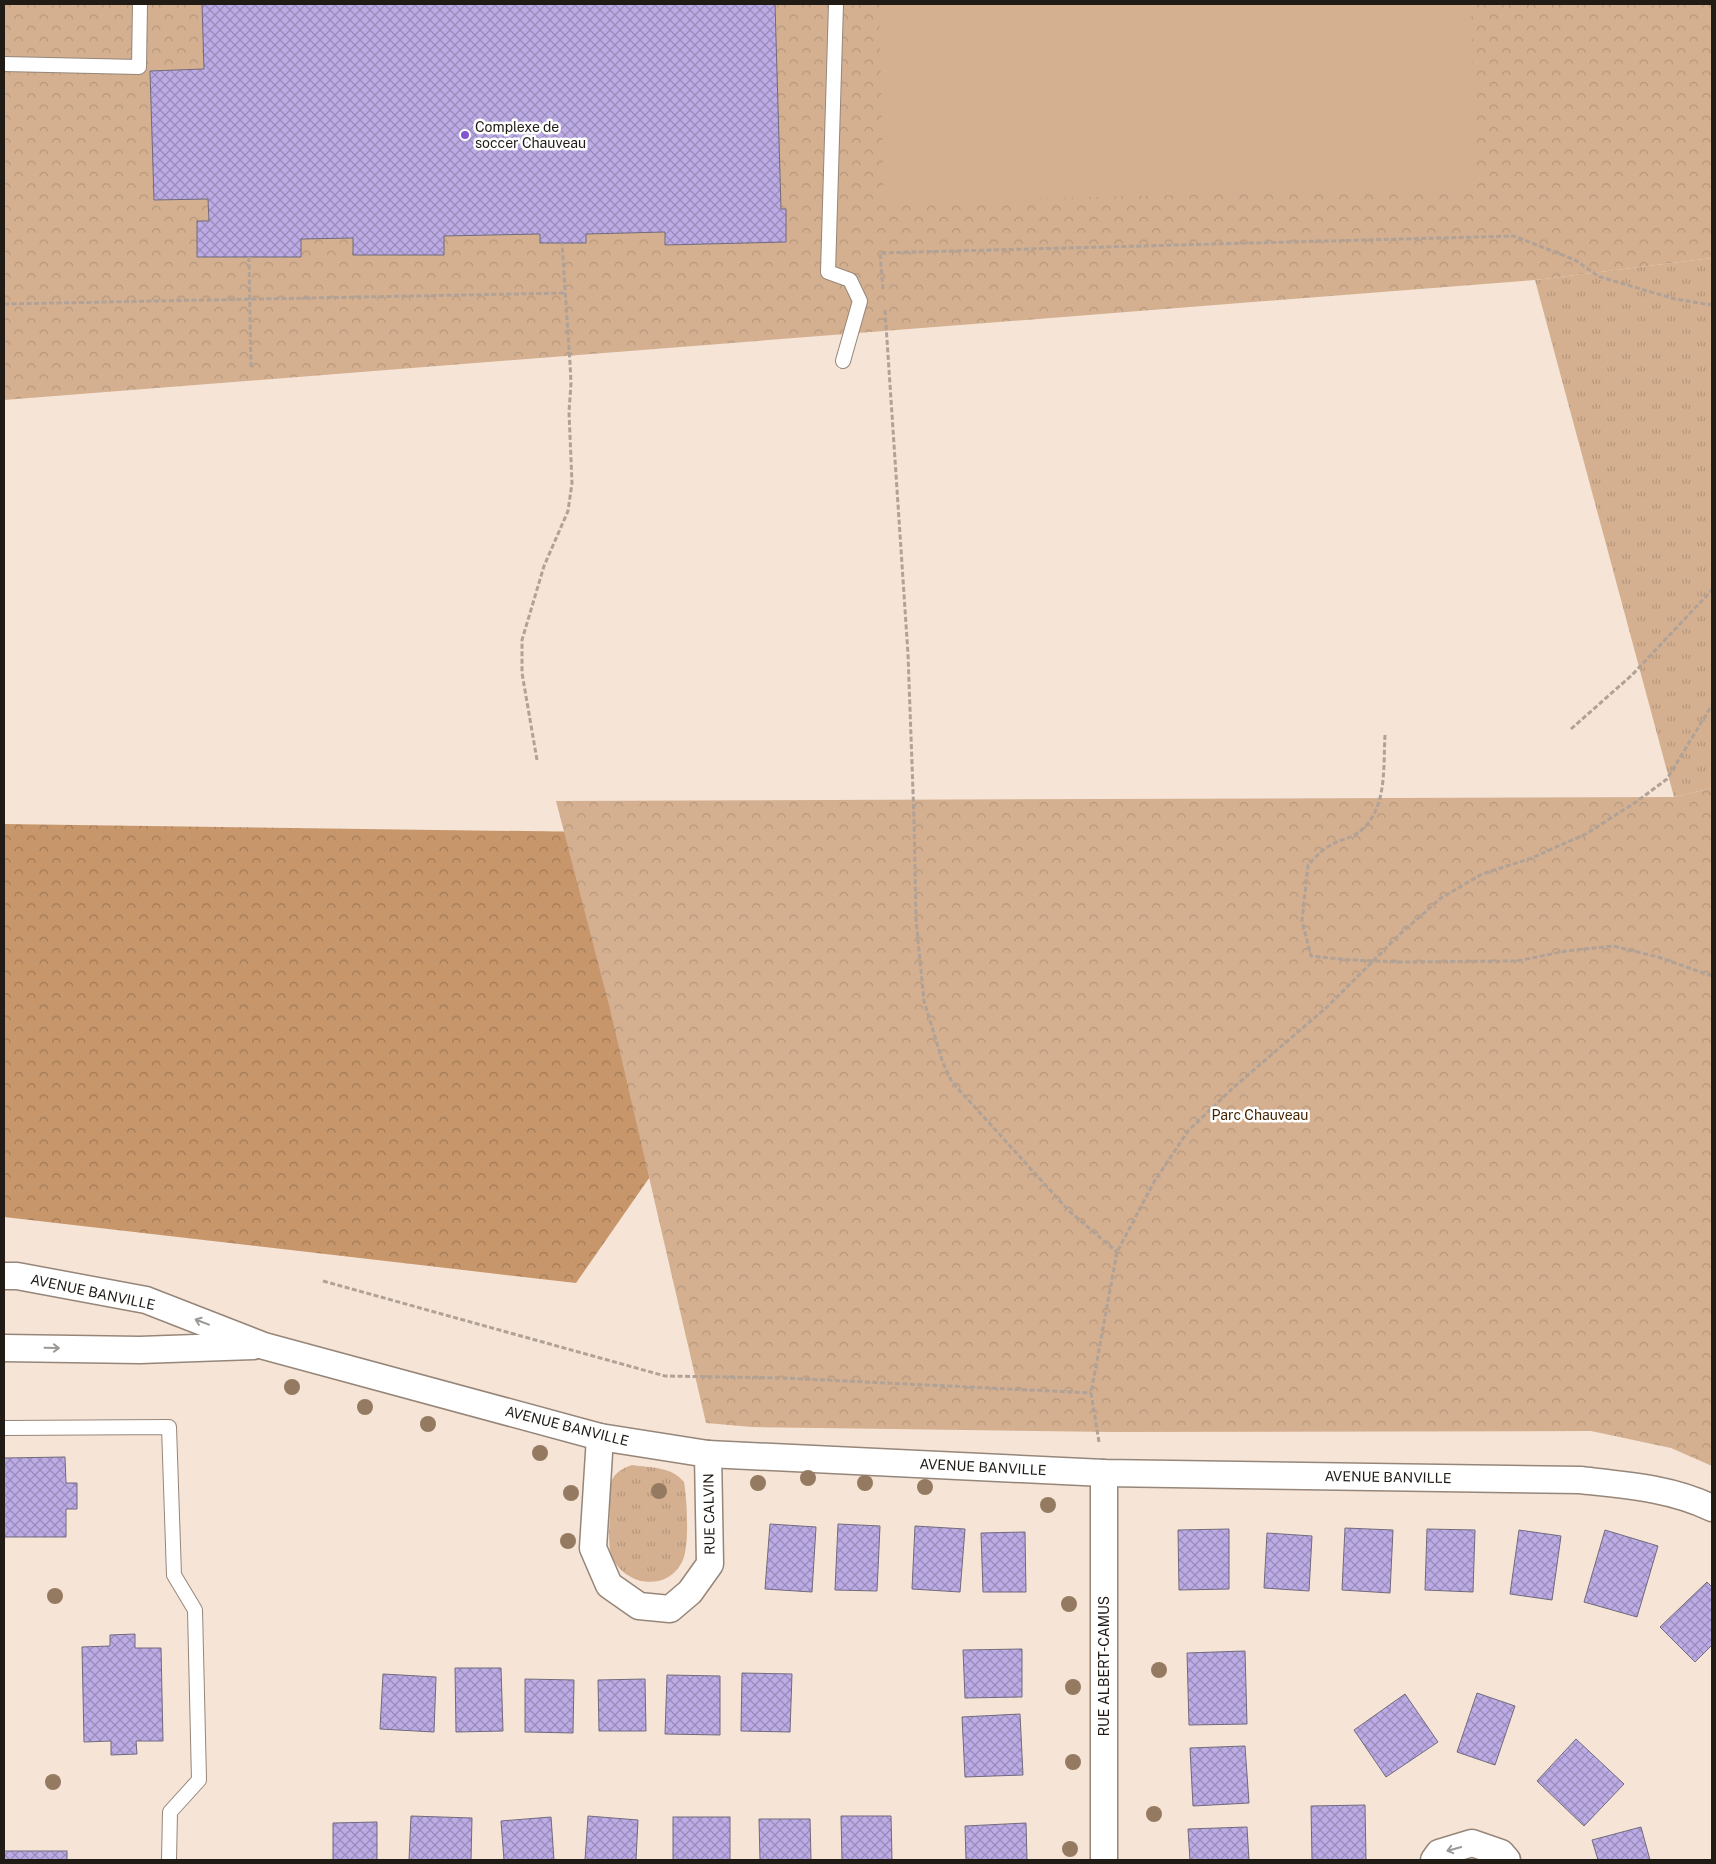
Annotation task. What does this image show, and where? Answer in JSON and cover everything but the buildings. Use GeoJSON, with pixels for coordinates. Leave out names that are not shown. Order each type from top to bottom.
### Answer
{"type":"FeatureCollection","features":[{"type":"Feature","properties":{"kind":"street","name":"AVENUE BANVILLE"},"geometry":{"type":"LineString","coordinates":[[4,1276],[17,1276],[146,1300],[264,1346],[600,1437],[708,1454],[1104,1473],[1580,1480],[1646,1487],[1699,1502],[1712,1508]]}},
{"type":"Feature","properties":{"kind":"street","name":"AVENUE BANVILLE"},"geometry":{"type":"LineString","coordinates":[[4,1348],[140,1350],[264,1346]]}},
{"type":"Feature","properties":{"kind":"street","name":"RUE CALVIN"},"geometry":{"type":"LineString","coordinates":[[600,1437],[593,1548],[610,1585],[639,1606],[670,1609],[690,1592],[710,1564],[708,1454]]}},
{"type":"Feature","properties":{"kind":"street","name":"RUE ALBERT-CAMUS"},"geometry":{"type":"LineString","coordinates":[[1104,1473],[1104,1860]]}},
{"type":"Feature","properties":{"kind":"street"},"geometry":{"type":"LineString","coordinates":[[1434,1860],[1439,1853],[1472,1843],[1501,1853],[1507,1860]]}},
{"type":"Feature","properties":{"kind":"lane"},"geometry":{"type":"LineString","coordinates":[[4,64],[139,68],[140,4]]}},
{"type":"Feature","properties":{"kind":"lane"},"geometry":{"type":"LineString","coordinates":[[836,4],[828,272],[850,280],[860,301],[842,361]]}},
{"type":"Feature","properties":{"kind":"lane"},"geometry":{"type":"LineString","coordinates":[[4,1428],[169,1427],[174,1575],[195,1610],[199,1780],[170,1812],[169,1860]]}},
{"type":"Feature","properties":{"kind":"path"},"geometry":{"type":"LineString","coordinates":[[883,292],[880,253],[1514,236],[1575,260],[1600,276],[1675,300],[1712,305]]}},
{"type":"Feature","properties":{"kind":"path"},"geometry":{"type":"LineString","coordinates":[[537,760],[522,674],[522,640],[544,566],[568,511],[572,484],[569,412],[571,373],[562,243]]}},
{"type":"Feature","properties":{"kind":"path"},"geometry":{"type":"LineString","coordinates":[[249,257],[251,369]]}},
{"type":"Feature","properties":{"kind":"path"},"geometry":{"type":"LineString","coordinates":[[4,304],[565,293]]}},
{"type":"Feature","properties":{"kind":"path"},"geometry":{"type":"LineString","coordinates":[[884,302],[908,654],[916,920],[924,1001],[943,1063],[952,1082],[1069,1211],[1117,1252]]}},
{"type":"Feature","properties":{"kind":"path"},"geometry":{"type":"LineString","coordinates":[[1571,729],[1632,674],[1712,590]]}},
{"type":"Feature","properties":{"kind":"path"},"geometry":{"type":"LineString","coordinates":[[1104,1473],[1091,1393],[1117,1252],[1154,1182],[1188,1131],[1234,1087],[1327,1007],[1399,935],[1441,898],[1482,874],[1529,859],[1586,834],[1636,802],[1667,779],[1712,704]]}},
{"type":"Feature","properties":{"kind":"path"},"geometry":{"type":"LineString","coordinates":[[1385,735],[1382,789],[1377,811],[1365,827],[1354,835],[1332,844],[1308,865],[1302,921],[1311,956],[1375,961],[1517,961],[1566,951],[1613,946],[1658,958],[1712,976]]}},
{"type":"Feature","properties":{"kind":"path"},"geometry":{"type":"LineString","coordinates":[[323,1281],[665,1376],[784,1378],[1091,1393]]}},
{"type":"Feature","properties":{"kind":"green space"},"geometry":{"type":"Polygon","coordinates":[[[4,4],[1712,4],[1712,258],[1535,280],[4,400],[4,4]]]}},
{"type":"Feature","properties":{"kind":"green space"},"geometry":{"type":"Polygon","coordinates":[[[879,4],[1471,4],[1476,188],[884,202],[879,4]]]}},
{"type":"Feature","properties":{"kind":"green space"},"geometry":{"type":"Polygon","coordinates":[[[1712,258],[1712,788],[1674,797],[1535,280],[1712,258]]]}},
{"type":"Feature","properties":{"kind":"green space","name":"Parc Chauveau"},"geometry":{"type":"Polygon","coordinates":[[[1712,788],[1712,1466],[1671,1448],[1591,1431],[1111,1432],[752,1427],[706,1423],[610,1009],[556,801],[1674,797],[1712,788]]]}},
{"type":"Feature","properties":{"kind":"green space"},"geometry":{"type":"Polygon","coordinates":[[[4,824],[1254,841],[778,993],[576,1283],[4,1217],[4,824]]]}},
{"type":"Feature","properties":{"kind":"green space"},"geometry":{"type":"Polygon","coordinates":[[[632,1465],[667,1470],[684,1482],[687,1523],[685,1555],[675,1572],[667,1578],[657,1581],[646,1582],[626,1574],[618,1567],[610,1552],[610,1487],[614,1476],[618,1472],[632,1465]]]}},
{"type":"Feature","properties":{"kind":"place","name":"Complexe de soccer Chauveau"},"geometry":{"type":"Point","coordinates":[465,135]}}]}
